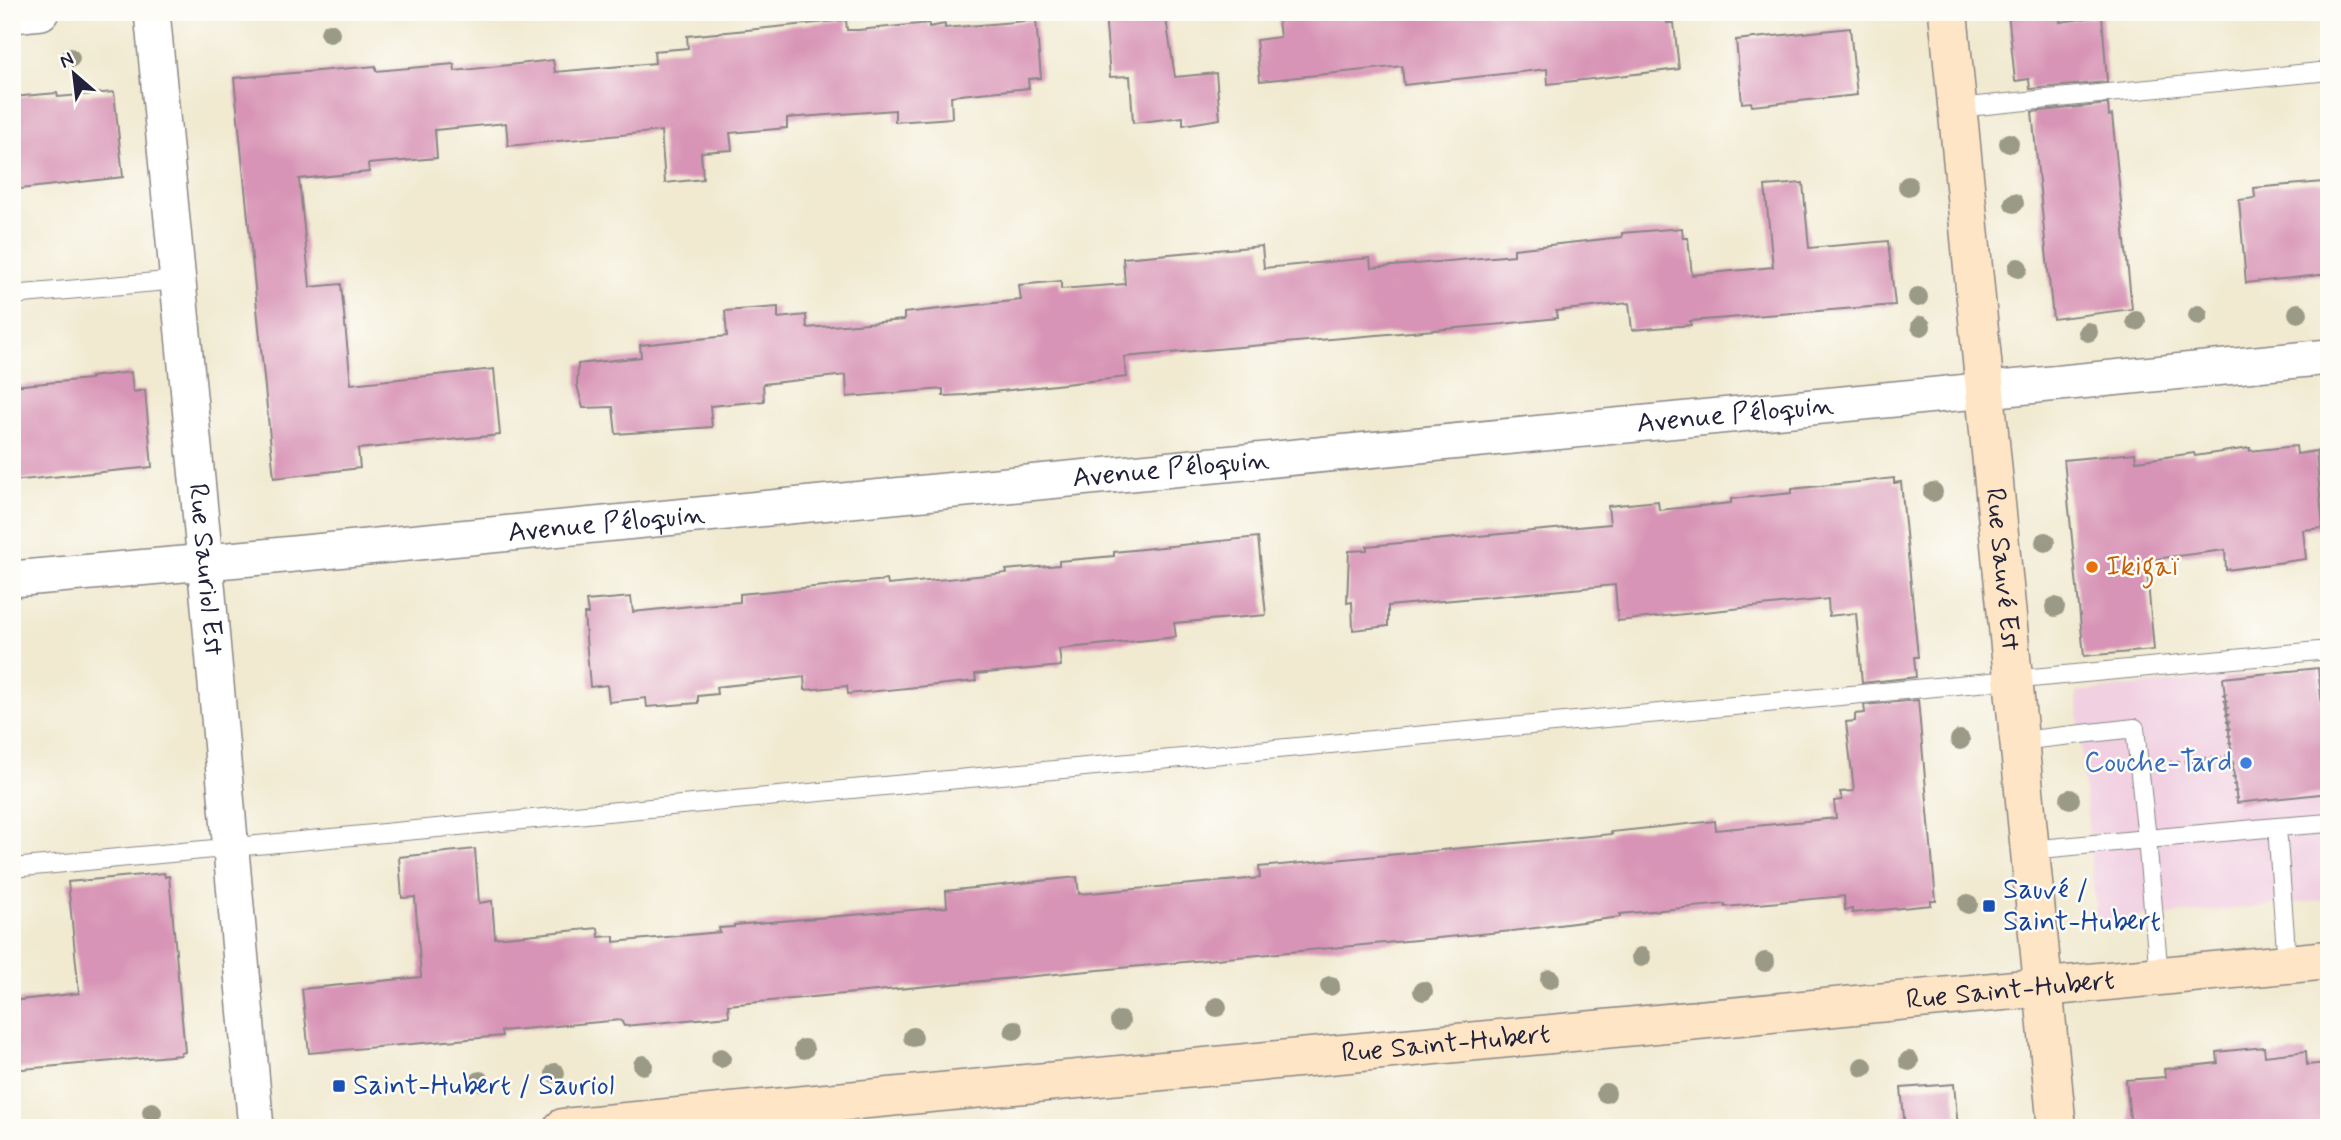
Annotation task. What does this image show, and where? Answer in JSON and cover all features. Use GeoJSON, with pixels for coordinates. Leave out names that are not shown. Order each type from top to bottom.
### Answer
{"type":"FeatureCollection","features":[{"type":"Feature","properties":{"kind":"main road","name":"Rue Sauvé Est"},"geometry":{"type":"LineString","coordinates":[[1948,12],[2057,1128]]}},
{"type":"Feature","properties":{"kind":"main road","name":"Rue Saint-Hubert"},"geometry":{"type":"LineString","coordinates":[[564,1128],[2329,960]]}},
{"type":"Feature","properties":{"kind":"street"},"geometry":{"type":"LineString","coordinates":[[12,15],[41,12]]}},
{"type":"Feature","properties":{"kind":"street","name":"Rue Sauriol Est"},"geometry":{"type":"LineString","coordinates":[[152,12],[256,1128]]}},
{"type":"Feature","properties":{"kind":"street","name":"Avenue Péloquin"},"geometry":{"type":"LineString","coordinates":[[12,579],[2329,357]]}},
{"type":"Feature","properties":{"kind":"lane"},"geometry":{"type":"LineString","coordinates":[[1957,108],[2329,71]]}},
{"type":"Feature","properties":{"kind":"lane"},"geometry":{"type":"LineString","coordinates":[[12,295],[178,280]]}},
{"type":"Feature","properties":{"kind":"lane"},"geometry":{"type":"LineString","coordinates":[[12,868],[2329,650]]}},
{"type":"Feature","properties":{"kind":"lane"},"geometry":{"type":"LineString","coordinates":[[2019,741],[2135,728],[2159,976]]}},
{"type":"Feature","properties":{"kind":"lane"},"geometry":{"type":"LineString","coordinates":[[2030,850],[2329,823]]}},
{"type":"Feature","properties":{"kind":"lane"},"geometry":{"type":"LineString","coordinates":[[2277,827],[2287,964]]}},
{"type":"Feature","properties":{"kind":"path"},"geometry":{"type":"LineString","coordinates":[[2225,691],[2236,803]]}},
{"type":"Feature","properties":{"kind":"path"},"geometry":{"type":"LineString","coordinates":[[2139,766],[2232,756]]}},
{"type":"Feature","properties":{"kind":"shaded area"},"geometry":{"type":"Polygon","coordinates":[[[2329,667],[2329,900],[2101,921],[2096,916],[2076,692],[2329,667]]]}},
{"type":"Feature","properties":{"kind":"building"},"geometry":{"type":"Polygon","coordinates":[[[1105,12],[1165,12],[1175,77],[1216,73],[1220,119],[1183,125],[1183,117],[1133,123],[1130,76],[1110,77],[1105,12]]]}},
{"type":"Feature","properties":{"kind":"building"},"geometry":{"type":"Polygon","coordinates":[[[1277,12],[1666,12],[1667,23],[1674,23],[1679,69],[1548,84],[1547,69],[1404,85],[1402,66],[1260,81],[1256,40],[1280,37],[1277,12]]]}},
{"type":"Feature","properties":{"kind":"building"},"geometry":{"type":"Polygon","coordinates":[[[2008,12],[2059,12],[2060,22],[2102,16],[2107,82],[2030,89],[2029,79],[2015,81],[2008,12]]]}},
{"type":"Feature","properties":{"kind":"building"},"geometry":{"type":"Polygon","coordinates":[[[846,20],[847,30],[858,30],[929,23],[929,27],[945,24],[945,28],[1036,20],[1041,78],[1028,79],[1029,88],[951,96],[952,118],[895,122],[895,110],[787,118],[787,128],[730,133],[732,150],[701,152],[703,179],[665,183],[661,131],[508,146],[506,123],[435,130],[437,158],[368,164],[369,172],[299,179],[310,287],[341,284],[351,384],[494,369],[500,435],[358,449],[360,468],[274,478],[234,78],[376,66],[376,71],[454,64],[455,71],[553,60],[555,72],[655,63],[654,51],[688,48],[687,36],[846,20]]]}},
{"type":"Feature","properties":{"kind":"building"},"geometry":{"type":"Polygon","coordinates":[[[1850,28],[1857,95],[1752,106],[1751,102],[1742,103],[1736,40],[1850,28]]]}},
{"type":"Feature","properties":{"kind":"building"},"geometry":{"type":"Polygon","coordinates":[[[114,92],[123,177],[12,190],[12,97],[57,93],[58,97],[114,92]]]}},
{"type":"Feature","properties":{"kind":"building"},"geometry":{"type":"Polygon","coordinates":[[[2108,104],[2109,116],[2112,115],[2132,309],[2053,319],[2032,112],[2108,104]]]}},
{"type":"Feature","properties":{"kind":"building"},"geometry":{"type":"Polygon","coordinates":[[[2323,182],[2324,188],[2329,188],[2329,274],[2246,283],[2239,200],[2255,198],[2254,188],[2323,182]]]}},
{"type":"Feature","properties":{"kind":"building"},"geometry":{"type":"Polygon","coordinates":[[[1803,183],[1809,248],[1888,241],[1895,305],[1690,321],[1691,325],[1632,330],[1629,303],[1556,311],[1557,318],[1503,324],[1124,357],[1127,377],[965,395],[943,396],[943,389],[847,397],[846,375],[763,384],[764,401],[710,406],[712,427],[616,434],[613,407],[583,408],[577,385],[578,364],[641,357],[640,345],[727,336],[725,311],[778,307],[778,318],[806,315],[807,328],[904,320],[904,313],[1021,300],[1019,285],[1061,281],[1061,289],[1125,284],[1123,258],[1262,246],[1264,268],[1370,258],[1371,268],[1514,255],[1514,249],[1622,237],[1622,233],[1682,228],[1683,238],[1688,238],[1692,275],[1773,267],[1765,186],[1803,183]]]}},
{"type":"Feature","properties":{"kind":"building"},"geometry":{"type":"Polygon","coordinates":[[[131,372],[133,392],[145,390],[152,467],[12,481],[12,386],[91,379],[90,377],[131,372]]]}},
{"type":"Feature","properties":{"kind":"building"},"geometry":{"type":"Polygon","coordinates":[[[2296,446],[2297,454],[2316,451],[2323,528],[2303,530],[2306,559],[2226,570],[2225,550],[2146,560],[2154,650],[2084,656],[2064,460],[2135,453],[2136,461],[2194,453],[2195,456],[2250,448],[2250,451],[2296,446]]]}},
{"type":"Feature","properties":{"kind":"building"},"geometry":{"type":"Polygon","coordinates":[[[1894,478],[1894,483],[1901,482],[1918,657],[1914,657],[1916,677],[1862,683],[1856,613],[1829,616],[1828,599],[1618,621],[1615,585],[1388,606],[1388,626],[1353,630],[1352,602],[1347,603],[1349,551],[1367,550],[1367,546],[1610,524],[1608,506],[1658,501],[1659,510],[1731,503],[1731,499],[1792,493],[1792,489],[1894,478]]]}},
{"type":"Feature","properties":{"kind":"building"},"geometry":{"type":"Polygon","coordinates":[[[1258,537],[1266,615],[1174,623],[1176,637],[1059,649],[1061,666],[975,674],[976,681],[848,694],[847,686],[805,690],[804,677],[716,687],[717,694],[698,696],[698,703],[647,707],[646,698],[609,702],[607,685],[590,687],[584,614],[588,614],[586,601],[631,597],[633,612],[740,602],[740,594],[887,580],[888,585],[1007,573],[1006,570],[1059,565],[1059,561],[1114,556],[1114,552],[1258,537]]]}},
{"type":"Feature","properties":{"kind":"building"},"geometry":{"type":"Polygon","coordinates":[[[2318,668],[2329,793],[2237,803],[2223,678],[2318,668]]]}},
{"type":"Feature","properties":{"kind":"building"},"geometry":{"type":"Polygon","coordinates":[[[1918,700],[1936,901],[1931,901],[1931,905],[1852,913],[1852,909],[1845,910],[1844,896],[1725,907],[1725,904],[1620,914],[1620,917],[1512,931],[728,1005],[729,1016],[624,1026],[621,1020],[501,1031],[502,1036],[309,1053],[302,989],[421,977],[415,897],[402,898],[399,857],[475,849],[479,903],[492,901],[495,938],[598,928],[599,937],[614,936],[614,942],[720,932],[719,928],[734,925],[947,907],[946,891],[1077,877],[1079,894],[1260,878],[1259,867],[1612,834],[1611,832],[1715,821],[1716,830],[1836,818],[1834,801],[1842,800],[1840,792],[1854,791],[1846,722],[1855,721],[1855,714],[1865,713],[1864,705],[1918,700]]]}},
{"type":"Feature","properties":{"kind":"building"},"geometry":{"type":"Polygon","coordinates":[[[164,873],[165,877],[169,876],[185,1052],[181,1055],[12,1070],[12,1001],[79,993],[68,882],[164,873]]]}},
{"type":"Feature","properties":{"kind":"building"},"geometry":{"type":"Polygon","coordinates":[[[2264,1047],[2265,1056],[2306,1051],[2307,1065],[2329,1063],[2329,1128],[2131,1128],[2126,1080],[2165,1077],[2164,1069],[2218,1063],[2217,1052],[2264,1047]]]}},
{"type":"Feature","properties":{"kind":"building"},"geometry":{"type":"Polygon","coordinates":[[[1954,1084],[1958,1128],[1905,1128],[1901,1088],[1954,1084]]]}},
{"type":"Feature","properties":{"kind":"place","name":"Ikigaï"},"geometry":{"type":"Point","coordinates":[2092,567]}},
{"type":"Feature","properties":{"kind":"place","name":"Couche-Tard"},"geometry":{"type":"Point","coordinates":[2246,763]}},
{"type":"Feature","properties":{"kind":"place","name":"Sauvé / Saint-Hubert"},"geometry":{"type":"Point","coordinates":[1989,906]}},
{"type":"Feature","properties":{"kind":"place","name":"Saint-Hubert / Sauriol"},"geometry":{"type":"Point","coordinates":[339,1086]}}]}
